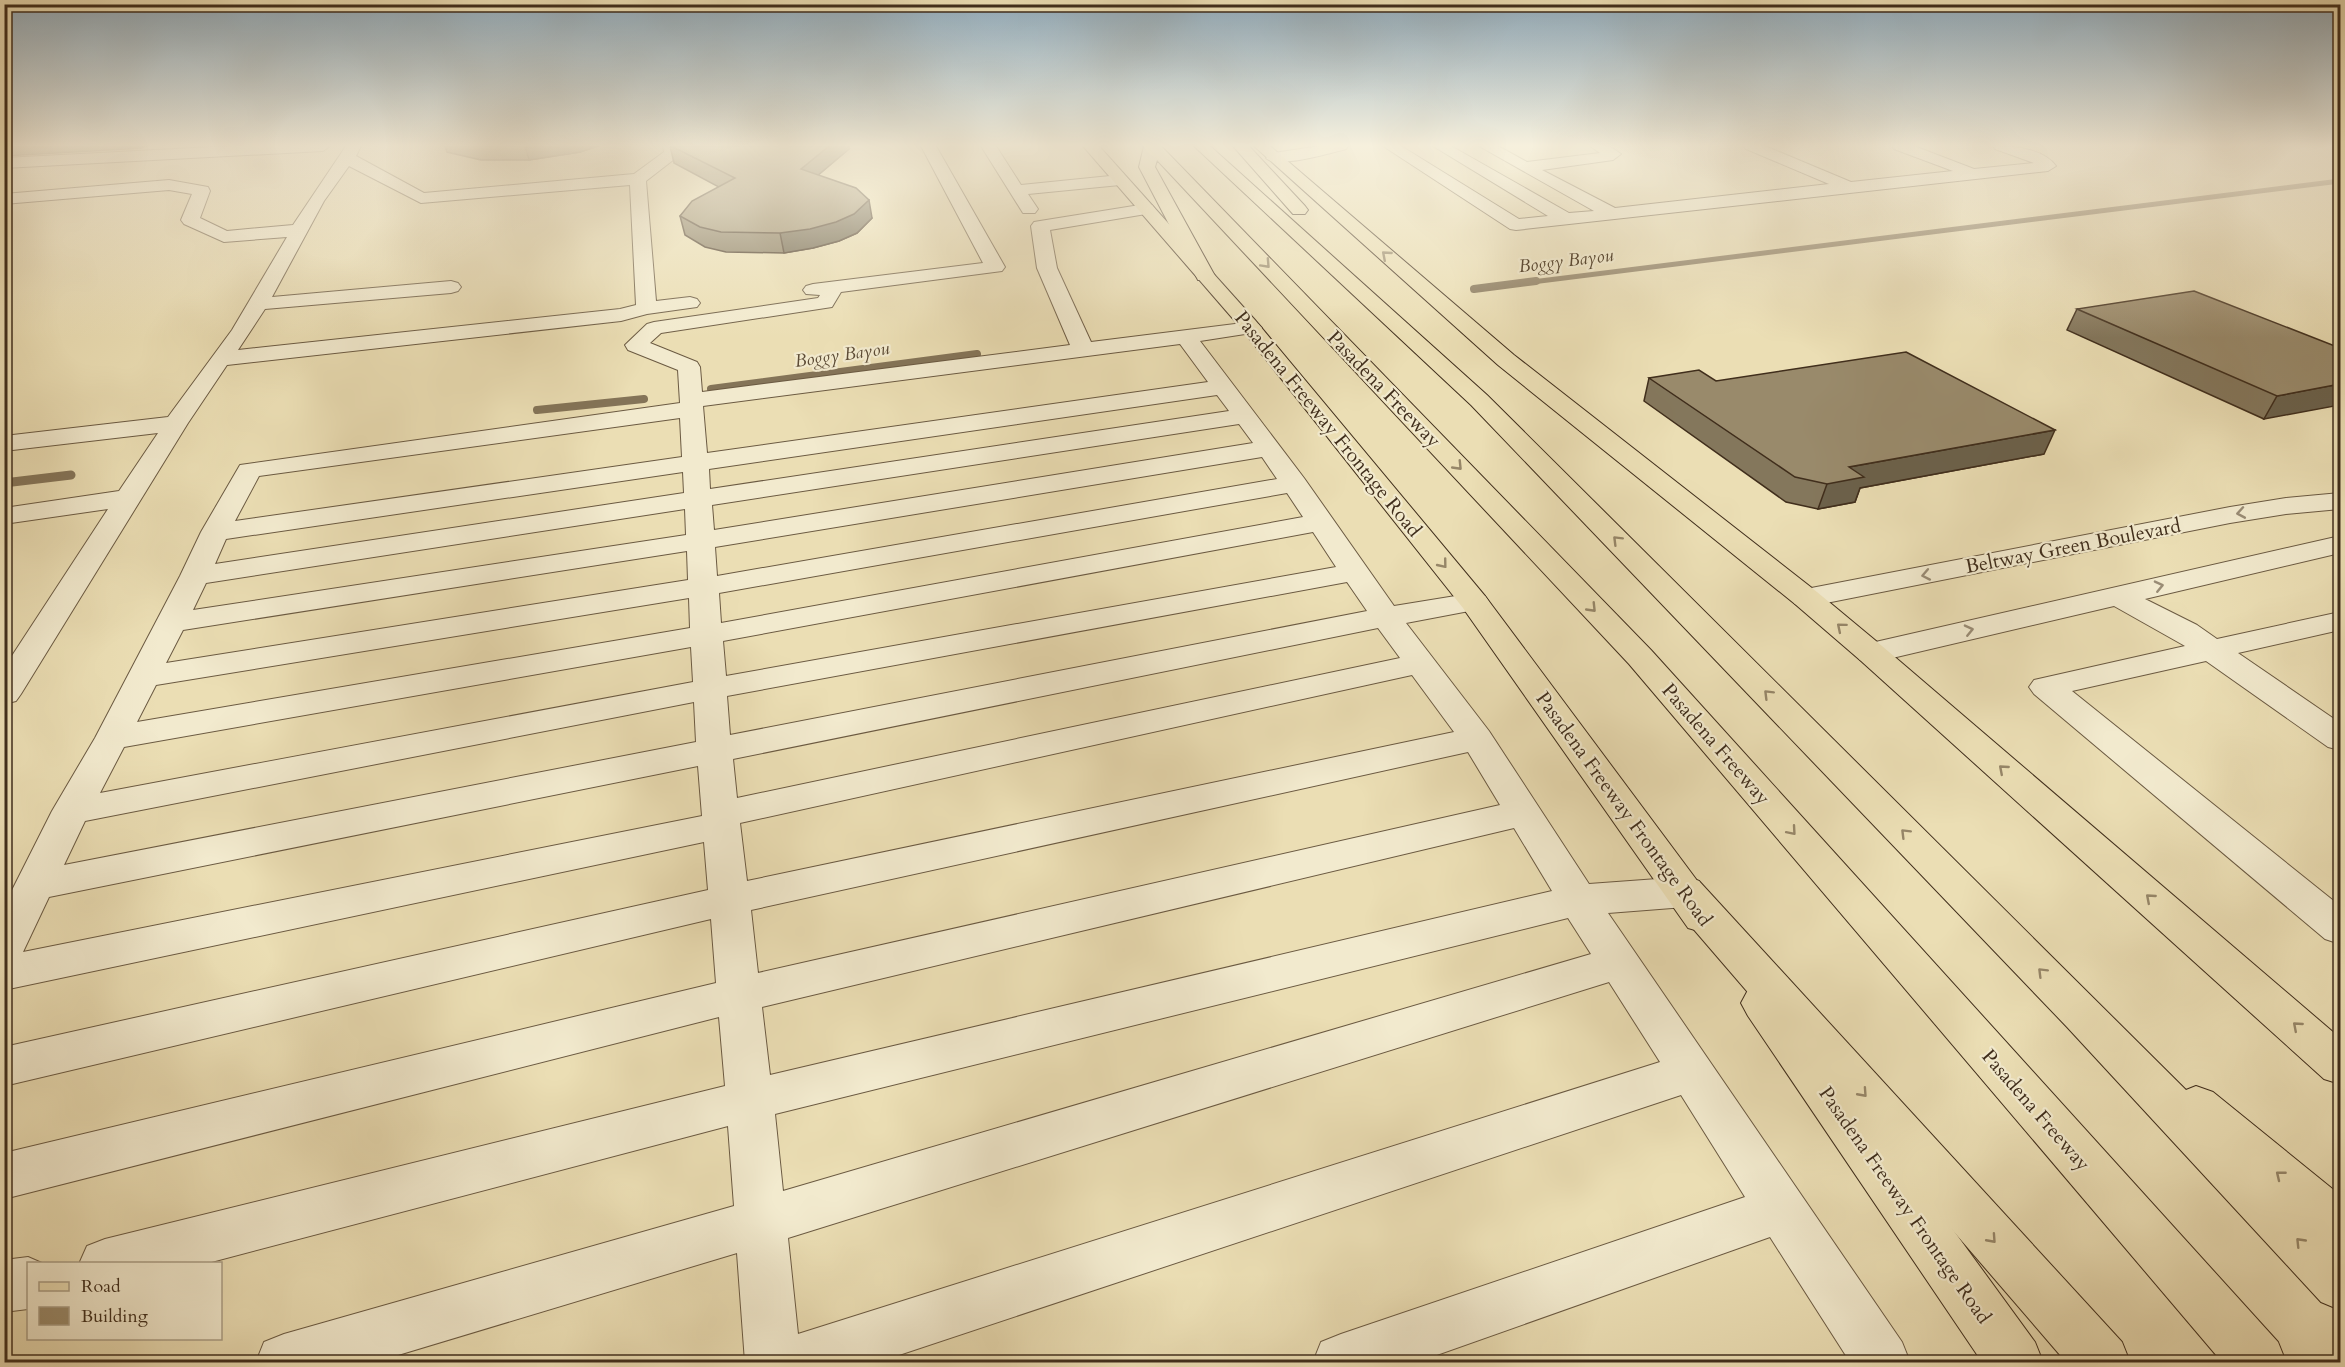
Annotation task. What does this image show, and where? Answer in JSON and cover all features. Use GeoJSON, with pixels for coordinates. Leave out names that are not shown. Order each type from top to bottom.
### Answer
{"type":"FeatureCollection","features":[{"type":"Feature","properties":{"kind":"main road"},"geometry":{"type":"LineString","coordinates":[[1147,210],[1205,276]]}},
{"type":"Feature","properties":{"kind":"main road"},"geometry":{"type":"LineString","coordinates":[[1170,210],[1205,276]]}},
{"type":"Feature","properties":{"kind":"main road","name":"Pasadena Freeway"},"geometry":{"type":"LineString","coordinates":[[1213,210],[1640,657],[2258,1362]]}},
{"type":"Feature","properties":{"kind":"main road"},"geometry":{"type":"LineString","coordinates":[[1270,210],[1479,400],[2083,1014],[2340,1284]]}},
{"type":"Feature","properties":{"kind":"main road"},"geometry":{"type":"LineString","coordinates":[[1299,210],[1304,215],[1303,240]]}},
{"type":"Feature","properties":{"kind":"main road"},"geometry":{"type":"LineString","coordinates":[[1334,210],[1506,360],[1806,598],[1871,653],[2340,1065]]}},
{"type":"Feature","properties":{"kind":"main road","name":"Pasadena Freeway Frontage Road"},"geometry":{"type":"LineString","coordinates":[[1205,276],[1229,359],[1474,602],[1685,892],[2015,1362]]}},
{"type":"Feature","properties":{"kind":"main road"},"geometry":{"type":"LineString","coordinates":[[1685,892],[2102,1362]]}},
{"type":"Feature","properties":{"kind":"main road"},"geometry":{"type":"LineString","coordinates":[[2083,1014],[2340,1226]]}},
{"type":"Feature","properties":{"kind":"street"},"geometry":{"type":"LineString","coordinates":[[194,210],[190,220],[224,237],[301,230]]}},
{"type":"Feature","properties":{"kind":"street"},"geometry":{"type":"LineString","coordinates":[[4,694],[176,423],[220,358],[241,333],[311,210]]}},
{"type":"Feature","properties":{"kind":"street"},"geometry":{"type":"LineString","coordinates":[[640,210],[646,308]]}},
{"type":"Feature","properties":{"kind":"street"},"geometry":{"type":"LineString","coordinates":[[220,358],[621,315],[646,308],[834,288],[995,267],[963,210]]}},
{"type":"Feature","properties":{"kind":"street"},"geometry":{"type":"LineString","coordinates":[[1030,210],[1040,226],[1047,268],[1083,349]]}},
{"type":"Feature","properties":{"kind":"street"},"geometry":{"type":"LineString","coordinates":[[1040,226],[1141,210]]}},
{"type":"Feature","properties":{"kind":"street"},"geometry":{"type":"LineString","coordinates":[[1491,210],[1515,225],[1651,210]]}},
{"type":"Feature","properties":{"kind":"street"},"geometry":{"type":"LineString","coordinates":[[1550,210],[1566,219]]}},
{"type":"Feature","properties":{"kind":"street"},"geometry":{"type":"LineString","coordinates":[[1605,210],[1613,214]]}},
{"type":"Feature","properties":{"kind":"street"},"geometry":{"type":"LineString","coordinates":[[258,304],[451,287]]}},
{"type":"Feature","properties":{"kind":"street"},"geometry":{"type":"LineString","coordinates":[[773,1362],[750,1100],[714,750],[690,411],[689,367],[636,345],[654,328],[825,303],[834,288]]}},
{"type":"Feature","properties":{"kind":"street"},"geometry":{"type":"LineString","coordinates":[[4,948],[71,811],[112,738],[195,576],[234,494],[627,437],[690,411],[1083,349],[1229,359]]}},
{"type":"Feature","properties":{"kind":"street"},"geometry":{"type":"LineString","coordinates":[[1229,359],[1269,447],[1386,617],[1477,739],[1578,900],[1882,1362]]}},
{"type":"Feature","properties":{"kind":"street"},"geometry":{"type":"LineString","coordinates":[[214,532],[694,464],[1229,359]]}},
{"type":"Feature","properties":{"kind":"street"},"geometry":{"type":"LineString","coordinates":[[195,576],[697,501],[1229,359]]}},
{"type":"Feature","properties":{"kind":"street"},"geometry":{"type":"LineString","coordinates":[[4,444],[176,423]]}},
{"type":"Feature","properties":{"kind":"street"},"geometry":{"type":"LineString","coordinates":[[170,624],[873,514],[1269,447]]}},
{"type":"Feature","properties":{"kind":"street"},"geometry":{"type":"LineString","coordinates":[[143,677],[703,587],[1295,484]]}},
{"type":"Feature","properties":{"kind":"street"},"geometry":{"type":"LineString","coordinates":[[4,516],[129,498]]}},
{"type":"Feature","properties":{"kind":"street","name":"Beltway Green Boulevard"},"geometry":{"type":"LineString","coordinates":[[1806,598],[2286,506],[2340,501]]}},
{"type":"Feature","properties":{"kind":"street"},"geometry":{"type":"LineString","coordinates":[[2286,506],[2340,538]]}},
{"type":"Feature","properties":{"kind":"street"},"geometry":{"type":"LineString","coordinates":[[112,738],[706,635],[1321,522]]}},
{"type":"Feature","properties":{"kind":"street"},"geometry":{"type":"LineString","coordinates":[[1871,653],[2340,545]]}},
{"type":"Feature","properties":{"kind":"street"},"geometry":{"type":"LineString","coordinates":[[71,811],[710,689],[1355,572]]}},
{"type":"Feature","properties":{"kind":"street"},"geometry":{"type":"LineString","coordinates":[[2116,596],[2186,632],[2340,739]]}},
{"type":"Feature","properties":{"kind":"street"},"geometry":{"type":"LineString","coordinates":[[36,885],[1386,617],[1474,602]]}},
{"type":"Feature","properties":{"kind":"street"},"geometry":{"type":"LineString","coordinates":[[2340,621],[2046,687],[2340,928]]}},
{"type":"Feature","properties":{"kind":"street"},"geometry":{"type":"LineString","coordinates":[[4,973],[722,820],[1421,663]]}},
{"type":"Feature","properties":{"kind":"street"},"geometry":{"type":"LineString","coordinates":[[4,1067],[729,900],[1477,739]]}},
{"type":"Feature","properties":{"kind":"street"},"geometry":{"type":"LineString","coordinates":[[4,1176],[739,995],[1524,813]]}},
{"type":"Feature","properties":{"kind":"street"},"geometry":{"type":"LineString","coordinates":[[109,1262],[750,1100],[1578,900],[1685,892]]}},
{"type":"Feature","properties":{"kind":"street"},"geometry":{"type":"LineString","coordinates":[[284,1362],[760,1222],[1619,962]]}},
{"type":"Feature","properties":{"kind":"street"},"geometry":{"type":"LineString","coordinates":[[796,1362],[1690,1071]]}},
{"type":"Feature","properties":{"kind":"street"},"geometry":{"type":"LineString","coordinates":[[1341,1362],[1781,1209]]}},
{"type":"Feature","properties":{"kind":"street"},"geometry":{"type":"LineString","coordinates":[[4,1286],[27,1283]]}},
{"type":"Feature","properties":{"kind":"building"},"geometry":{"type":"Polygon","coordinates":[[[685,210],[859,210],[836,222],[810,229],[780,233],[721,232],[700,227],[680,216],[685,210]]]}},
{"type":"Feature","properties":{"kind":"building"},"geometry":{"type":"Polygon","coordinates":[[[2194,291],[2340,348],[2340,384],[2277,396],[2077,309],[2194,291]]]}},
{"type":"Feature","properties":{"kind":"building"},"geometry":{"type":"Polygon","coordinates":[[[1906,352],[2055,430],[1849,467],[1864,477],[1827,484],[1795,477],[1649,378],[1699,370],[1716,381],[1906,352]]]}},
{"type":"Feature","properties":{"kind":"waterway","name":"Boggy Bayou"},"geometry":{"type":"LineString","coordinates":[[1524,283],[2110,210]]}},
{"type":"Feature","properties":{"kind":"waterway","name":"Boggy Bayou"},"geometry":{"type":"LineString","coordinates":[[1474,289],[1536,281]]}},
{"type":"Feature","properties":{"kind":"waterway","name":"Boggy Bayou"},"geometry":{"type":"LineString","coordinates":[[711,389],[977,354]]}},
{"type":"Feature","properties":{"kind":"waterway","name":"Boggy Bayou"},"geometry":{"type":"LineString","coordinates":[[537,410],[644,399]]}},
{"type":"Feature","properties":{"kind":"waterway","name":"Boggy Bayou"},"geometry":{"type":"LineString","coordinates":[[4,483],[71,475]]}}]}
